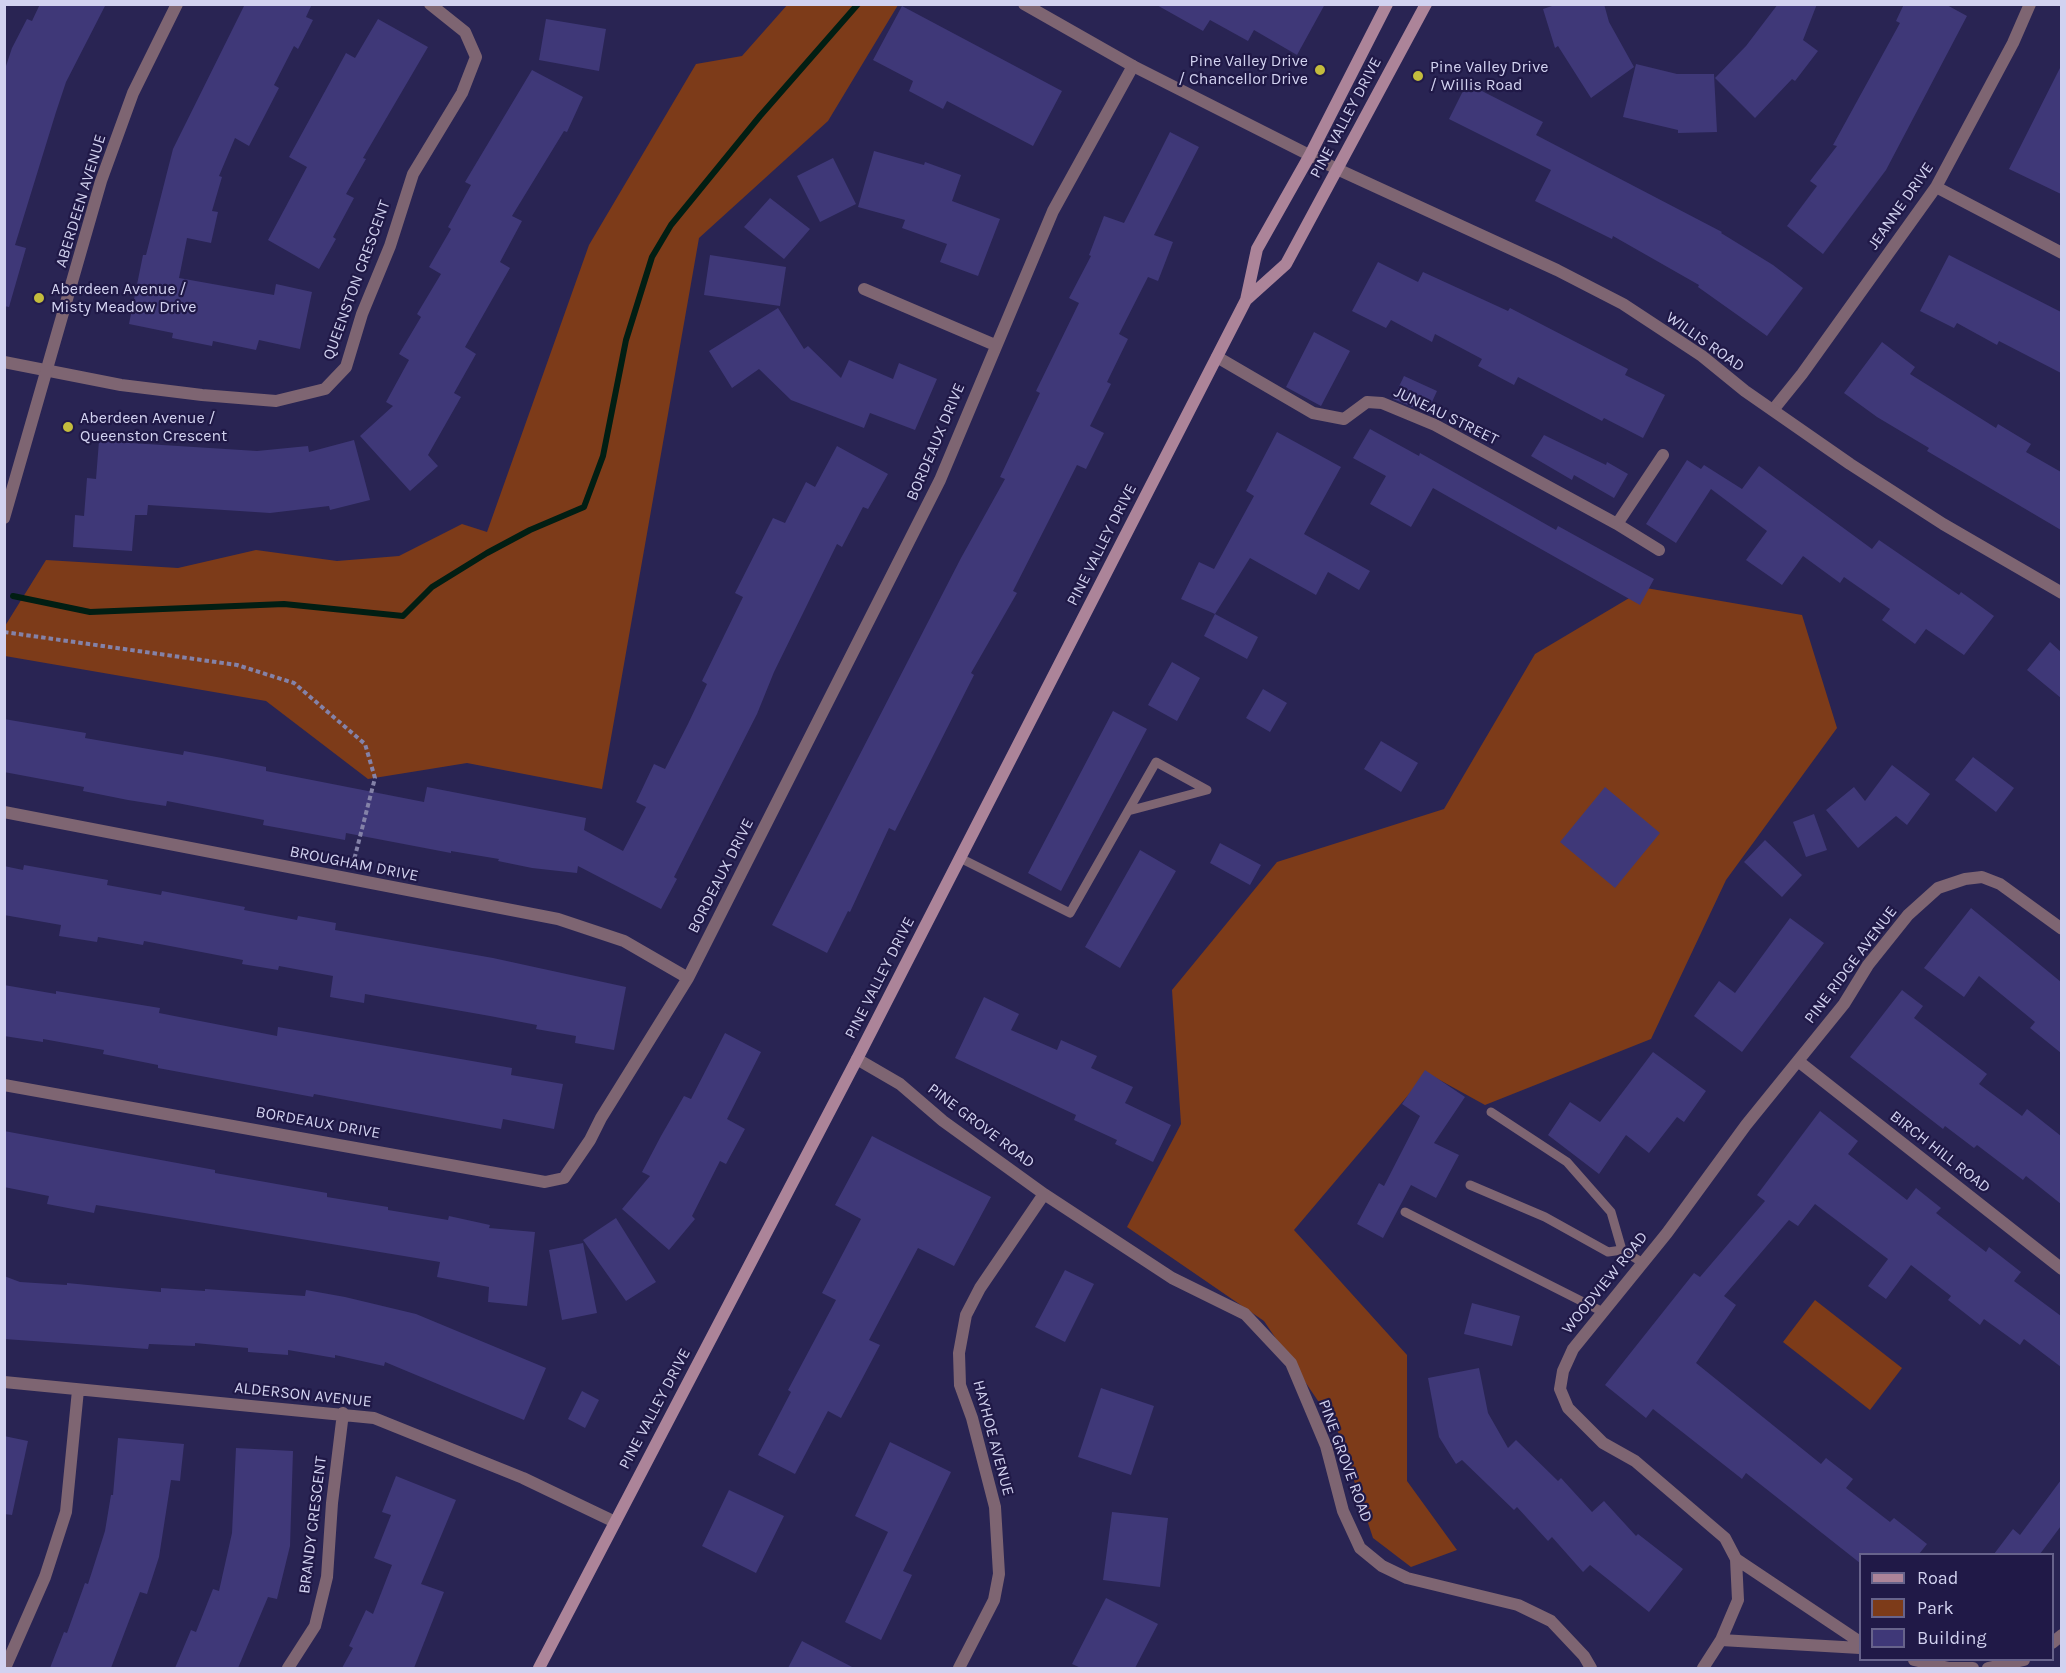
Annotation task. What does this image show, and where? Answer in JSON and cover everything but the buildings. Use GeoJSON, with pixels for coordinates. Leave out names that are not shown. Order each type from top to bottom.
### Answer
{"type":"FeatureCollection","features":[{"type":"Feature","properties":{"kind":"main road","name":"PINE VALLEY DRIVE"},"geometry":{"type":"LineString","coordinates":[[539,1668],[857,1059],[1217,357],[1246,300],[1257,249],[1310,155],[1387,4]]}},
{"type":"Feature","properties":{"kind":"main road","name":"PINE VALLEY DRIVE"},"geometry":{"type":"LineString","coordinates":[[1246,300],[1286,264],[1426,4]]}},
{"type":"Feature","properties":{"kind":"street","name":"ABERDEEN AVENUE"},"geometry":{"type":"LineString","coordinates":[[4,518],[102,181],[133,93],[177,4]]}},
{"type":"Feature","properties":{"kind":"street","name":"QUEENSTON CRESCENT"},"geometry":{"type":"LineString","coordinates":[[4,362],[121,385],[202,396],[276,401],[325,389],[346,367],[362,314],[390,246],[413,174],[462,93],[476,57],[465,32],[430,4]]}},
{"type":"Feature","properties":{"kind":"street","name":"WILLIS ROAD"},"geometry":{"type":"LineString","coordinates":[[1024,4],[1133,66],[1337,169],[1623,304],[1702,357],[1850,464],[1943,524],[2061,593]]}},
{"type":"Feature","properties":{"kind":"street","name":"JEANNE DRIVE"},"geometry":{"type":"LineString","coordinates":[[1773,410],[1802,374],[1936,187],[1992,85],[2031,4]]}},
{"type":"Feature","properties":{"kind":"street","name":"BORDEAUX DRIVE"},"geometry":{"type":"LineString","coordinates":[[4,1085],[545,1182],[564,1178],[575,1164],[688,978],[940,480],[1053,211],[1133,66]]}},
{"type":"Feature","properties":{"kind":"street"},"geometry":{"type":"LineString","coordinates":[[1936,187],[2061,253]]}},
{"type":"Feature","properties":{"kind":"street"},"geometry":{"type":"LineString","coordinates":[[864,289],[995,345]]}},
{"type":"Feature","properties":{"kind":"street","name":"JUNEAU STREET"},"geometry":{"type":"LineString","coordinates":[[1217,357],[1313,413],[1344,419],[1367,402],[1382,403],[1435,425],[1617,524],[1659,550]]}},
{"type":"Feature","properties":{"kind":"street"},"geometry":{"type":"LineString","coordinates":[[1617,524],[1663,455]]}},
{"type":"Feature","properties":{"kind":"street","name":"BROUGHAM DRIVE"},"geometry":{"type":"LineString","coordinates":[[4,812],[558,919],[624,941],[688,978]]}},
{"type":"Feature","properties":{"kind":"street","name":"PINE RIDGE AVENUE"},"geometry":{"type":"LineString","coordinates":[[1798,1061],[1844,1004],[1868,965],[1908,915],[1938,888],[1965,879],[1982,877],[2000,884],[2061,929]]}},
{"type":"Feature","properties":{"kind":"street","name":"PINE GROVE ROAD"},"geometry":{"type":"LineString","coordinates":[[857,1059],[900,1084],[943,1121],[1044,1194],[1172,1278],[1245,1314],[1269,1337],[1291,1363],[1326,1446],[1343,1511],[1360,1548],[1382,1566],[1407,1578],[1518,1605],[1551,1622],[1584,1656],[1591,1668]]}},
{"type":"Feature","properties":{"kind":"street","name":"WOODVIEW ROAD"},"geometry":{"type":"LineString","coordinates":[[1721,1640],[1738,1600],[1736,1559],[1725,1538],[1635,1461],[1603,1443],[1568,1408],[1560,1389],[1563,1371],[1573,1349],[1643,1263],[1798,1061]]}},
{"type":"Feature","properties":{"kind":"street","name":"BIRCH HILL ROAD"},"geometry":{"type":"LineString","coordinates":[[1798,1061],[2061,1269]]}},
{"type":"Feature","properties":{"kind":"street","name":"HAYHOE AVENUE"},"geometry":{"type":"LineString","coordinates":[[959,1668],[994,1600],[999,1574],[995,1507],[972,1418],[960,1385],[959,1353],[966,1315],[980,1288],[1044,1194]]}},
{"type":"Feature","properties":{"kind":"street","name":"ALDERSON AVENUE"},"geometry":{"type":"LineString","coordinates":[[4,1382],[343,1413],[375,1418],[523,1478],[615,1522]]}},
{"type":"Feature","properties":{"kind":"street"},"geometry":{"type":"LineString","coordinates":[[4,1668],[45,1577],[66,1512],[78,1390]]}},
{"type":"Feature","properties":{"kind":"street","name":"BRANDY CRESCENT"},"geometry":{"type":"LineString","coordinates":[[288,1668],[315,1626],[327,1577],[332,1503],[343,1413]]}},
{"type":"Feature","properties":{"kind":"street"},"geometry":{"type":"LineString","coordinates":[[1736,1559],[1859,1641]]}},
{"type":"Feature","properties":{"kind":"street"},"geometry":{"type":"LineString","coordinates":[[1703,1668],[1721,1640],[1859,1648]]}},
{"type":"Feature","properties":{"kind":"street"},"geometry":{"type":"LineString","coordinates":[[1922,1661],[1949,1668],[1973,1668]]}},
{"type":"Feature","properties":{"kind":"street"},"geometry":{"type":"LineString","coordinates":[[1988,1668],[2016,1661]]}},
{"type":"Feature","properties":{"kind":"lane"},"geometry":{"type":"LineString","coordinates":[[960,858],[1070,913],[1128,811],[1156,762],[1207,790],[1128,811]]}},
{"type":"Feature","properties":{"kind":"lane"},"geometry":{"type":"LineString","coordinates":[[1491,1112],[1567,1162],[1611,1212],[1622,1250]]}},
{"type":"Feature","properties":{"kind":"lane"},"geometry":{"type":"LineString","coordinates":[[1470,1185],[1545,1217],[1608,1252],[1622,1250],[1643,1263]]}},
{"type":"Feature","properties":{"kind":"lane"},"geometry":{"type":"LineString","coordinates":[[1405,1212],[1603,1312]]}},
{"type":"Feature","properties":{"kind":"path"},"geometry":{"type":"LineString","coordinates":[[4,632],[237,665],[294,683],[365,744],[375,778],[349,880]]}},
{"type":"Feature","properties":{"kind":"green space"},"geometry":{"type":"Polygon","coordinates":[[[788,4],[898,5],[828,121],[699,238],[602,789],[467,763],[368,779],[266,701],[5,656],[5,626],[46,560],[178,568],[256,550],[337,561],[399,556],[462,524],[487,532],[589,245],[696,64],[742,56],[788,4]]]}},
{"type":"Feature","properties":{"kind":"green space"},"geometry":{"type":"Polygon","coordinates":[[[1646,588],[1802,615],[1837,728],[1726,880],[1651,1039],[1485,1105],[1427,1073],[1294,1230],[1407,1355],[1407,1481],[1457,1550],[1411,1567],[1373,1538],[1337,1429],[1264,1321],[1127,1227],[1181,1124],[1172,990],[1277,862],[1444,809],[1535,654],[1646,588]]]}},
{"type":"Feature","properties":{"kind":"green space"},"geometry":{"type":"Polygon","coordinates":[[[1815,1300],[1902,1368],[1870,1410],[1783,1342],[1815,1300]]]}},
{"type":"Feature","properties":{"kind":"waterway"},"geometry":{"type":"LineString","coordinates":[[13,596],[90,612],[284,604],[403,616],[432,587],[487,553],[530,530],[584,507],[603,456],[626,340],[652,257],[671,225],[760,116],[858,4]]}},
{"type":"Feature","properties":{"kind":"place","name":"Pine Valley Drive / Chancellor Drive"},"geometry":{"type":"Point","coordinates":[1320,70]}},
{"type":"Feature","properties":{"kind":"place","name":"Pine Valley Drive / Willis Road"},"geometry":{"type":"Point","coordinates":[1418,76]}},
{"type":"Feature","properties":{"kind":"place","name":"Aberdeen Avenue / Misty Meadow Drive"},"geometry":{"type":"Point","coordinates":[39,298]}},
{"type":"Feature","properties":{"kind":"place","name":"Aberdeen Avenue / Queenston Crescent"},"geometry":{"type":"Point","coordinates":[68,427]}}]}
